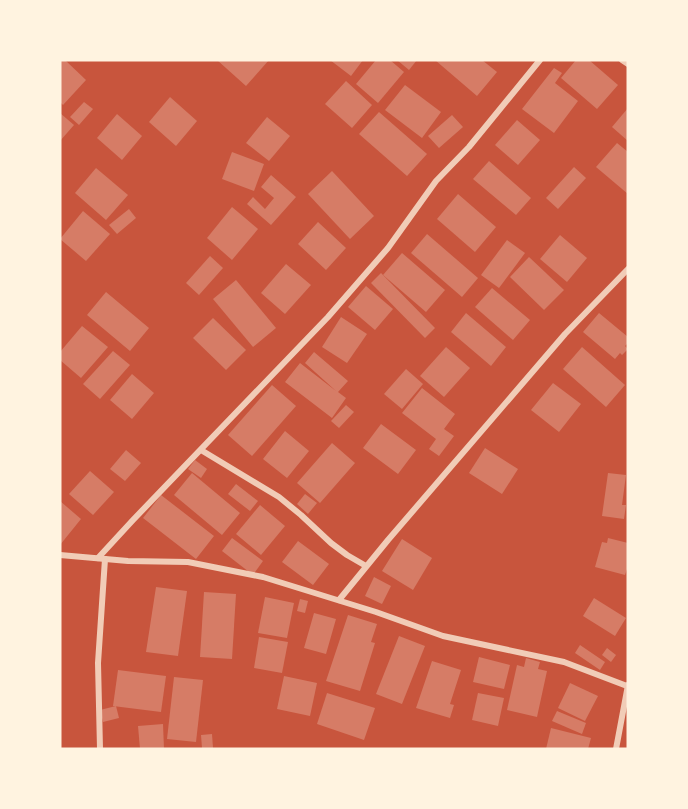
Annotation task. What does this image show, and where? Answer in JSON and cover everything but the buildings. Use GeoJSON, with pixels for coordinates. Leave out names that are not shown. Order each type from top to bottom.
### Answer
{"type":"FeatureCollection","features":[{"type":"Feature","properties":{"kind":"street"},"geometry":{"type":"LineString","coordinates":[[100,749],[98,663],[102,559],[133,520],[351,291],[388,248],[436,182],[469,147],[540,60]]}},
{"type":"Feature","properties":{"kind":"street"},"geometry":{"type":"LineString","coordinates":[[622,60],[628,64]]}},
{"type":"Feature","properties":{"kind":"street"},"geometry":{"type":"LineString","coordinates":[[339,600],[565,334],[628,269]]}},
{"type":"Feature","properties":{"kind":"street"},"geometry":{"type":"LineString","coordinates":[[201,450],[279,497],[346,555],[366,566]]}},
{"type":"Feature","properties":{"kind":"street"},"geometry":{"type":"LineString","coordinates":[[60,555],[128,561],[188,562],[263,577],[376,612],[443,636],[564,662],[628,685],[616,749]]}}]}
